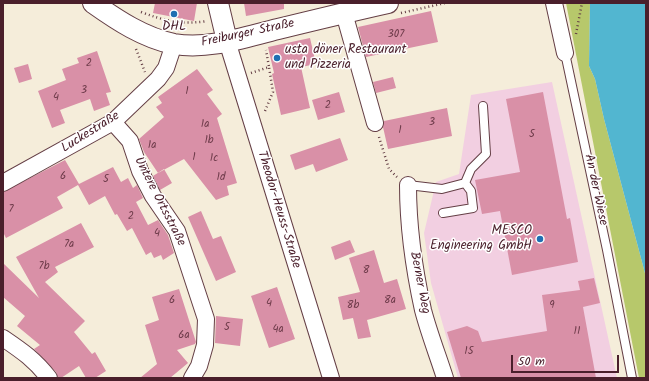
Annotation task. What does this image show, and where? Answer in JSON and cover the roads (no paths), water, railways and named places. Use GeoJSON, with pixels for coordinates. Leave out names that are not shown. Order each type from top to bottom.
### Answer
{"type":"FeatureCollection","features":[{"type":"Feature","properties":{"kind":"street","name":"Freiburger Straße"},"geometry":{"type":"LineString","coordinates":[[95,4],[133,18],[154,38],[174,44],[192,46],[227,41],[388,3]]}},
{"type":"Feature","properties":{"kind":"street","name":"An der Wiese"},"geometry":{"type":"LineString","coordinates":[[554,3],[565,53]]}},
{"type":"Feature","properties":{"kind":"street"},"geometry":{"type":"LineString","coordinates":[[220,11],[227,41]]}},
{"type":"Feature","properties":{"kind":"street"},"geometry":{"type":"LineString","coordinates":[[344,13],[375,123]]}},
{"type":"Feature","properties":{"kind":"street","name":"Theodor-Heuss-Straße"},"geometry":{"type":"LineString","coordinates":[[227,41],[331,378]]}},
{"type":"Feature","properties":{"kind":"street","name":"Luckestraße"},"geometry":{"type":"LineString","coordinates":[[3,184],[113,122],[154,84],[166,68],[174,44]]}},
{"type":"Feature","properties":{"kind":"street","name":"Untere Ortsstraße"},"geometry":{"type":"LineString","coordinates":[[113,122],[130,141],[140,171],[153,196],[177,231],[206,319],[205,345],[199,366],[192,378]]}},
{"type":"Feature","properties":{"kind":"street","name":"Berner Weg"},"geometry":{"type":"LineString","coordinates":[[408,185],[408,216],[414,262],[424,312],[445,378]]}},
{"type":"Feature","properties":{"kind":"street"},"geometry":{"type":"LineString","coordinates":[[5,342],[23,350],[37,363],[48,378]]}},
{"type":"Feature","properties":{"kind":"lane","name":"An der Wiese"},"geometry":{"type":"LineString","coordinates":[[565,53],[607,250],[632,378]]}},
{"type":"Feature","properties":{"kind":"lane"},"geometry":{"type":"LineString","coordinates":[[465,183],[471,168],[486,154],[483,106]]}},
{"type":"Feature","properties":{"kind":"lane"},"geometry":{"type":"LineString","coordinates":[[408,185],[442,189],[465,183]]}},
{"type":"Feature","properties":{"kind":"lane"},"geometry":{"type":"LineString","coordinates":[[443,213],[473,208],[471,191],[465,183]]}},
{"type":"Feature","properties":{"kind":"water"},"geometry":{"type":"Polygon","coordinates":[[[590,3],[646,3],[646,277],[604,119],[595,79],[589,66],[590,3]]]}},
{"type":"Feature","properties":{"kind":"place","name":"DHL"},"geometry":{"type":"Point","coordinates":[174,14]}},
{"type":"Feature","properties":{"kind":"place","name":"usta döner Restaurant und Pizzeria"},"geometry":{"type":"Point","coordinates":[277,58]}},
{"type":"Feature","properties":{"kind":"place","name":"MESCO Engineering GmbH"},"geometry":{"type":"Point","coordinates":[540,239]}}]}
